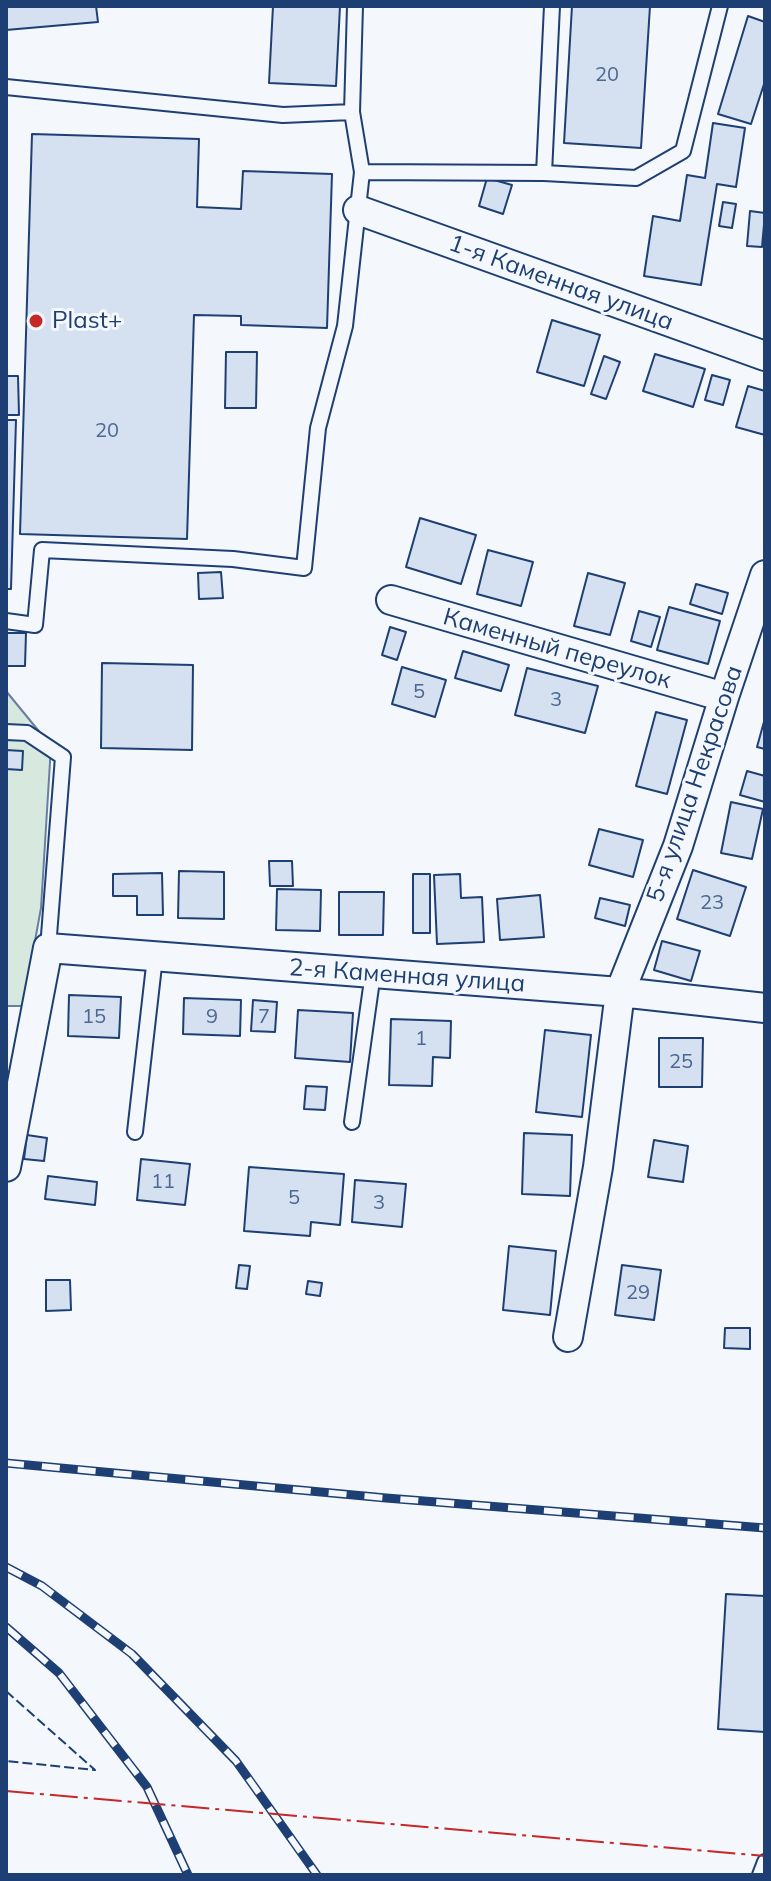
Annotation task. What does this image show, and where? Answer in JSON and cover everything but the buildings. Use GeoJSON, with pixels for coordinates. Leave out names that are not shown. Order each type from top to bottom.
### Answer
{"type":"FeatureCollection","features":[{"type":"Feature","properties":{"kind":"street","name":"1-я Каменная улица"},"geometry":{"type":"LineString","coordinates":[[358,210],[765,356]]}},
{"type":"Feature","properties":{"kind":"street","name":"5-я улица Некрасова"},"geometry":{"type":"LineString","coordinates":[[568,1337],[598,1167],[620,992],[678,846],[765,575]]}},
{"type":"Feature","properties":{"kind":"street","name":"Каменный переулок"},"geometry":{"type":"LineString","coordinates":[[391,600],[724,697]]}},
{"type":"Feature","properties":{"kind":"street","name":"2-я Каменная улица"},"geometry":{"type":"LineString","coordinates":[[48,948],[620,992],[765,1008]]}},
{"type":"Feature","properties":{"kind":"street"},"geometry":{"type":"LineString","coordinates":[[6,1167],[48,948]]}},
{"type":"Feature","properties":{"kind":"lane"},"geometry":{"type":"LineString","coordinates":[[6,621],[35,625],[42,550],[233,559],[304,568],[318,428],[345,326],[362,172],[352,112],[355,6]]}},
{"type":"Feature","properties":{"kind":"lane"},"geometry":{"type":"LineString","coordinates":[[544,173],[552,6]]}},
{"type":"Feature","properties":{"kind":"lane"},"geometry":{"type":"LineString","coordinates":[[362,172],[544,173],[636,178],[683,151],[720,6]]}},
{"type":"Feature","properties":{"kind":"lane"},"geometry":{"type":"LineString","coordinates":[[6,87],[283,115],[352,112]]}},
{"type":"Feature","properties":{"kind":"lane"},"geometry":{"type":"LineString","coordinates":[[6,732],[27,733],[63,757],[48,948]]}},
{"type":"Feature","properties":{"kind":"lane"},"geometry":{"type":"LineString","coordinates":[[135,1132],[155,957]]}},
{"type":"Feature","properties":{"kind":"lane"},"geometry":{"type":"LineString","coordinates":[[352,1122],[373,973]]}},
{"type":"Feature","properties":{"kind":"lane"},"geometry":{"type":"LineString","coordinates":[[760,1875],[765,1862]]}},
{"type":"Feature","properties":{"kind":"shaded area"},"geometry":{"type":"Polygon","coordinates":[[[6,691],[51,746],[41,908],[23,1006],[6,1006],[6,691]]]}},
{"type":"Feature","properties":{"kind":"railway"},"geometry":{"type":"LineString","coordinates":[[6,1463],[386,1498],[765,1528]]}},
{"type":"Feature","properties":{"kind":"railway"},"geometry":{"type":"LineString","coordinates":[[6,1567],[42,1586],[132,1654],[236,1761],[317,1875]]}},
{"type":"Feature","properties":{"kind":"railway"},"geometry":{"type":"LineString","coordinates":[[6,1627],[59,1673],[147,1787],[188,1875]]}},
{"type":"Feature","properties":{"kind":"fence"},"geometry":{"type":"LineString","coordinates":[[6,1691],[95,1770],[6,1761]]}},
{"type":"Feature","properties":{"kind":"power"},"geometry":{"type":"LineString","coordinates":[[6,1791],[765,1856]]}},
{"type":"Feature","properties":{"kind":"place","name":"Plast+"},"geometry":{"type":"Point","coordinates":[36,321]}}]}
